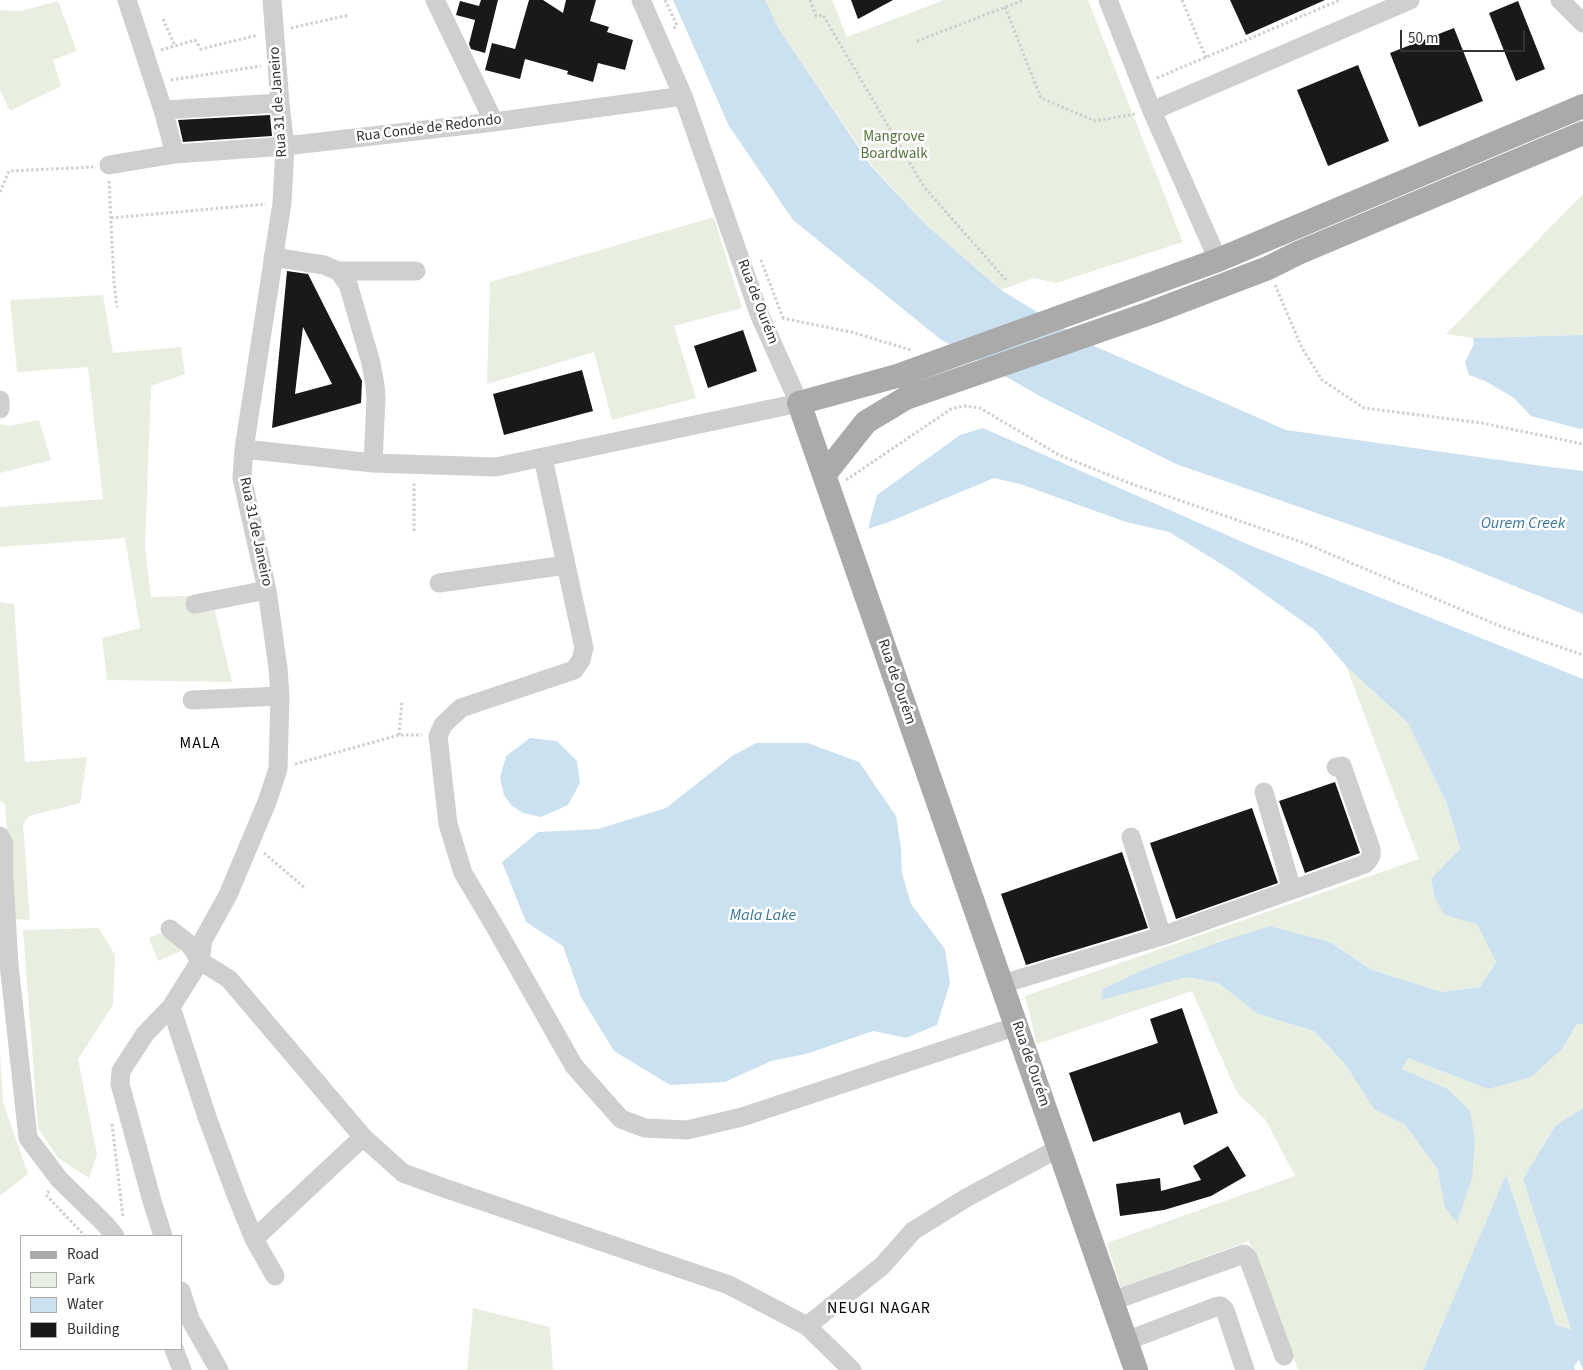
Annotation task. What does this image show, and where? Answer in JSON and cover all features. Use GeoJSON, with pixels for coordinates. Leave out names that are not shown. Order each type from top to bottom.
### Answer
{"type":"FeatureCollection","features":[{"type":"Feature","properties":{"kind":"main road"},"geometry":{"type":"LineString","coordinates":[[799,404],[897,376],[1218,260],[1583,106]]}},
{"type":"Feature","properties":{"kind":"main road"},"geometry":{"type":"LineString","coordinates":[[827,484],[866,422],[906,398],[1154,312],[1268,268],[1298,253],[1583,133]]}},
{"type":"Feature","properties":{"kind":"main road"},"geometry":{"type":"LineString","coordinates":[[1290,230],[1298,253]]}},
{"type":"Feature","properties":{"kind":"main road","name":"Rua de Ourém"},"geometry":{"type":"LineString","coordinates":[[799,404],[1136,1370]]}},
{"type":"Feature","properties":{"kind":"street"},"geometry":{"type":"LineString","coordinates":[[127,0],[163,110],[175,154]]}},
{"type":"Feature","properties":{"kind":"street","name":"Rua 31 de Janeiro"},"geometry":{"type":"LineString","coordinates":[[200,961],[203,940],[228,895],[267,802],[278,769],[280,696],[278,668],[267,590],[242,478],[244,449],[282,203],[285,146],[272,0]]}},
{"type":"Feature","properties":{"kind":"street"},"geometry":{"type":"LineString","coordinates":[[435,0],[494,122]]}},
{"type":"Feature","properties":{"kind":"street","name":"Rua de Ourém"},"geometry":{"type":"LineString","coordinates":[[641,0],[683,96],[760,316],[799,404]]}},
{"type":"Feature","properties":{"kind":"street"},"geometry":{"type":"LineString","coordinates":[[1108,0],[1152,111],[1218,260]]}},
{"type":"Feature","properties":{"kind":"street"},"geometry":{"type":"LineString","coordinates":[[1152,111],[1410,0]]}},
{"type":"Feature","properties":{"kind":"street"},"geometry":{"type":"LineString","coordinates":[[1560,0],[1583,23]]}},
{"type":"Feature","properties":{"kind":"street","name":"Rua Conde de Redondo"},"geometry":{"type":"LineString","coordinates":[[109,165],[175,154],[285,146],[494,122],[683,96]]}},
{"type":"Feature","properties":{"kind":"street"},"geometry":{"type":"LineString","coordinates":[[163,110],[280,103]]}},
{"type":"Feature","properties":{"kind":"street"},"geometry":{"type":"LineString","coordinates":[[273,257],[324,265],[338,271],[416,271]]}},
{"type":"Feature","properties":{"kind":"street"},"geometry":{"type":"LineString","coordinates":[[338,271],[348,284],[371,363],[376,399],[373,463]]}},
{"type":"Feature","properties":{"kind":"street"},"geometry":{"type":"LineString","coordinates":[[0,400],[0,409]]}},
{"type":"Feature","properties":{"kind":"street"},"geometry":{"type":"LineString","coordinates":[[244,449],[373,463],[496,467],[799,404]]}},
{"type":"Feature","properties":{"kind":"street"},"geometry":{"type":"LineString","coordinates":[[543,458],[584,648],[582,660],[574,670],[461,708],[443,725],[438,736],[448,824],[463,873],[574,1066],[621,1119],[645,1128],[687,1130],[742,1117],[1017,1026]]}},
{"type":"Feature","properties":{"kind":"street"},"geometry":{"type":"LineString","coordinates":[[439,583],[566,565]]}},
{"type":"Feature","properties":{"kind":"street"},"geometry":{"type":"LineString","coordinates":[[195,604],[267,590]]}},
{"type":"Feature","properties":{"kind":"street"},"geometry":{"type":"LineString","coordinates":[[192,700],[280,696]]}},
{"type":"Feature","properties":{"kind":"street"},"geometry":{"type":"LineString","coordinates":[[1002,984],[1162,936],[1365,864],[1370,860],[1372,855],[1371,849],[1342,766],[1336,767]]}},
{"type":"Feature","properties":{"kind":"street"},"geometry":{"type":"LineString","coordinates":[[1264,792],[1292,890]]}},
{"type":"Feature","properties":{"kind":"street"},"geometry":{"type":"LineString","coordinates":[[0,836],[4,844],[4,880],[10,964],[28,1138],[59,1179],[114,1235]]}},
{"type":"Feature","properties":{"kind":"street"},"geometry":{"type":"LineString","coordinates":[[1131,837],[1162,936]]}},
{"type":"Feature","properties":{"kind":"street"},"geometry":{"type":"LineString","coordinates":[[170,929],[190,946],[200,961],[229,979],[363,1137],[403,1173],[729,1285],[807,1326],[852,1370]]}},
{"type":"Feature","properties":{"kind":"street"},"geometry":{"type":"LineString","coordinates":[[164,1235],[152,1201],[120,1084],[121,1071],[145,1034],[171,1007],[200,961]]}},
{"type":"Feature","properties":{"kind":"street"},"geometry":{"type":"LineString","coordinates":[[171,1007],[207,1117],[254,1239],[275,1276]]}},
{"type":"Feature","properties":{"kind":"street"},"geometry":{"type":"LineString","coordinates":[[254,1239],[363,1137]]}},
{"type":"Feature","properties":{"kind":"street"},"geometry":{"type":"LineString","coordinates":[[807,1326],[882,1266],[913,1231],[966,1198],[1059,1148]]}},
{"type":"Feature","properties":{"kind":"street"},"geometry":{"type":"LineString","coordinates":[[1112,1301],[1244,1254],[1248,1258],[1284,1356]]}},
{"type":"Feature","properties":{"kind":"street"},"geometry":{"type":"LineString","coordinates":[[182,1294],[190,1319],[219,1370]]}},
{"type":"Feature","properties":{"kind":"street"},"geometry":{"type":"LineString","coordinates":[[1126,1340],[1221,1306],[1225,1310],[1245,1370]]}},
{"type":"Feature","properties":{"kind":"street"},"geometry":{"type":"LineString","coordinates":[[174,1350],[182,1370]]}},
{"type":"Feature","properties":{"kind":"path"},"geometry":{"type":"LineString","coordinates":[[665,0],[677,25],[669,33]]}},
{"type":"Feature","properties":{"kind":"path"},"geometry":{"type":"LineString","coordinates":[[810,0],[816,16],[823,15],[924,187],[1006,280]]}},
{"type":"Feature","properties":{"kind":"path"},"geometry":{"type":"LineString","coordinates":[[917,41],[1024,0]]}},
{"type":"Feature","properties":{"kind":"path"},"geometry":{"type":"LineString","coordinates":[[1182,0],[1206,58]]}},
{"type":"Feature","properties":{"kind":"path"},"geometry":{"type":"LineString","coordinates":[[1142,84],[1340,0]]}},
{"type":"Feature","properties":{"kind":"path"},"geometry":{"type":"LineString","coordinates":[[1005,7],[1041,98],[1095,120],[1152,111]]}},
{"type":"Feature","properties":{"kind":"path"},"geometry":{"type":"LineString","coordinates":[[164,19],[175,46],[195,40],[201,49],[349,15]]}},
{"type":"Feature","properties":{"kind":"path"},"geometry":{"type":"LineString","coordinates":[[171,80],[277,63]]}},
{"type":"Feature","properties":{"kind":"path"},"geometry":{"type":"LineString","coordinates":[[0,192],[9,171],[109,165],[110,218],[117,307]]}},
{"type":"Feature","properties":{"kind":"path"},"geometry":{"type":"LineString","coordinates":[[110,218],[282,203]]}},
{"type":"Feature","properties":{"kind":"path"},"geometry":{"type":"LineString","coordinates":[[1268,268],[1302,348],[1322,380],[1364,408],[1482,423],[1583,444]]}},
{"type":"Feature","properties":{"kind":"path"},"geometry":{"type":"LineString","coordinates":[[760,316],[783,318],[855,333],[917,352]]}},
{"type":"Feature","properties":{"kind":"path"},"geometry":{"type":"LineString","coordinates":[[827,484],[950,409],[964,406],[980,408],[1059,454],[1094,469],[1129,483],[1304,543],[1500,626],[1583,655]]}},
{"type":"Feature","properties":{"kind":"path"},"geometry":{"type":"LineString","coordinates":[[414,475],[414,531]]}},
{"type":"Feature","properties":{"kind":"path"},"geometry":{"type":"LineString","coordinates":[[399,735],[402,702]]}},
{"type":"Feature","properties":{"kind":"path"},"geometry":{"type":"LineString","coordinates":[[278,769],[399,735],[438,736]]}},
{"type":"Feature","properties":{"kind":"path"},"geometry":{"type":"LineString","coordinates":[[257,847],[306,888]]}},
{"type":"Feature","properties":{"kind":"path"},"geometry":{"type":"LineString","coordinates":[[113,1116],[112,1124],[123,1219]]}},
{"type":"Feature","properties":{"kind":"green space","name":"Mangrove Boardwalk"},"geometry":{"type":"Polygon","coordinates":[[[765,0],[832,0],[847,37],[944,0],[1088,0],[1183,242],[1056,283],[1034,278],[1001,290],[927,226],[872,166],[779,29],[765,0]]]}},
{"type":"Feature","properties":{"kind":"green space"},"geometry":{"type":"Polygon","coordinates":[[[58,1],[77,51],[53,60],[61,86],[10,111],[0,90],[0,10],[21,11],[58,1]]]}},
{"type":"Feature","properties":{"kind":"green space"},"geometry":{"type":"Polygon","coordinates":[[[1583,194],[1583,335],[1473,338],[1446,334],[1583,194]]]}},
{"type":"Feature","properties":{"kind":"green space"},"geometry":{"type":"Polygon","coordinates":[[[714,217],[742,308],[674,326],[696,398],[612,420],[594,352],[487,384],[490,282],[714,217]]]}},
{"type":"Feature","properties":{"kind":"green space"},"geometry":{"type":"Polygon","coordinates":[[[103,295],[113,353],[181,347],[185,374],[151,386],[145,548],[151,597],[211,595],[232,682],[107,680],[102,638],[140,628],[125,538],[0,547],[0,507],[103,499],[88,367],[17,372],[10,300],[103,295]]]}},
{"type":"Feature","properties":{"kind":"green space"},"geometry":{"type":"Polygon","coordinates":[[[39,420],[51,460],[0,473],[0,424],[10,426],[39,420]]]}},
{"type":"Feature","properties":{"kind":"green space"},"geometry":{"type":"Polygon","coordinates":[[[0,602],[14,604],[25,762],[87,757],[80,803],[29,816],[23,824],[30,920],[13,919],[5,804],[0,801],[0,602]]]}},
{"type":"Feature","properties":{"kind":"green space"},"geometry":{"type":"Polygon","coordinates":[[[1346,666],[1408,723],[1447,804],[1460,849],[1431,880],[1435,899],[1445,914],[1477,924],[1496,962],[1480,987],[1442,992],[1372,970],[1330,942],[1270,926],[1145,969],[1101,999],[1187,977],[1218,983],[1258,1014],[1314,1031],[1345,1064],[1374,1109],[1405,1125],[1437,1168],[1445,1207],[1446,1088],[1402,1069],[1408,1058],[1488,1089],[1563,1048],[1578,1023],[1583,1024],[1583,1108],[1555,1126],[1523,1179],[1571,1331],[1556,1325],[1506,1176],[1423,1370],[1298,1370],[1249,1241],[1121,1288],[1107,1243],[1295,1176],[1265,1119],[1237,1093],[1192,991],[1037,1044],[1025,996],[1419,859],[1346,666]]]}},
{"type":"Feature","properties":{"kind":"green space"},"geometry":{"type":"Polygon","coordinates":[[[99,928],[115,955],[113,1005],[78,1059],[97,1154],[89,1178],[58,1158],[38,1128],[23,930],[99,928]]]}},
{"type":"Feature","properties":{"kind":"green space"},"geometry":{"type":"Polygon","coordinates":[[[163,932],[181,951],[158,961],[149,938],[163,932]]]}},
{"type":"Feature","properties":{"kind":"green space"},"geometry":{"type":"Polygon","coordinates":[[[0,1051],[3,1102],[28,1174],[0,1196],[0,1051]]]}},
{"type":"Feature","properties":{"kind":"green space"},"geometry":{"type":"Polygon","coordinates":[[[473,1308],[550,1327],[553,1370],[467,1370],[473,1308]]]}},
{"type":"Feature","properties":{"kind":"water","name":"Ourem Creek"},"geometry":{"type":"Polygon","coordinates":[[[673,0],[765,0],[779,29],[871,166],[927,226],[1001,290],[1092,345],[1286,430],[1583,471],[1583,614],[1448,559],[1176,464],[1045,399],[940,339],[793,220],[729,126],[673,0]]]}},
{"type":"Feature","properties":{"kind":"water"},"geometry":{"type":"Polygon","coordinates":[[[1583,335],[1583,428],[1580,429],[1531,416],[1514,398],[1485,381],[1469,375],[1465,362],[1474,344],[1473,338],[1583,335]]]}},
{"type":"Feature","properties":{"kind":"water"},"geometry":{"type":"Polygon","coordinates":[[[983,428],[1247,544],[1583,679],[1583,1024],[1577,1024],[1563,1048],[1531,1077],[1488,1089],[1408,1058],[1402,1069],[1446,1088],[1470,1111],[1475,1139],[1472,1178],[1457,1223],[1445,1207],[1437,1168],[1405,1125],[1374,1109],[1345,1064],[1314,1031],[1258,1014],[1218,983],[1187,977],[1101,1000],[1103,989],[1145,969],[1270,926],[1330,942],[1372,970],[1442,992],[1480,987],[1496,962],[1477,924],[1445,915],[1435,899],[1431,879],[1460,849],[1447,804],[1408,723],[1346,666],[1316,631],[1231,570],[1169,532],[1126,522],[1020,484],[994,478],[868,529],[877,495],[960,435],[983,428]]]}},
{"type":"Feature","properties":{"kind":"water"},"geometry":{"type":"Polygon","coordinates":[[[530,738],[557,741],[577,761],[580,783],[568,805],[541,817],[523,813],[512,806],[504,795],[500,778],[506,756],[530,738]]]}},
{"type":"Feature","properties":{"kind":"water","name":"Mala Lake"},"geometry":{"type":"Polygon","coordinates":[[[756,743],[808,743],[859,762],[896,816],[901,848],[902,873],[911,904],[945,949],[950,983],[937,1025],[906,1038],[873,1031],[806,1054],[771,1061],[725,1082],[670,1085],[614,1051],[581,997],[563,946],[526,922],[502,862],[538,832],[598,829],[666,808],[732,756],[756,743]]]}},
{"type":"Feature","properties":{"kind":"water"},"geometry":{"type":"Polygon","coordinates":[[[1583,1108],[1583,1370],[1579,1360],[1574,1366],[1575,1370],[1423,1370],[1506,1175],[1556,1325],[1571,1330],[1523,1179],[1555,1126],[1583,1108]]]}},
{"type":"Feature","properties":{"kind":"building"},"geometry":{"type":"Polygon","coordinates":[[[481,0],[498,0],[485,53],[471,49],[469,44],[475,20],[456,15],[460,1],[479,6],[481,0]]]}},
{"type":"Feature","properties":{"kind":"building"},"geometry":{"type":"Polygon","coordinates":[[[529,0],[543,0],[563,13],[566,0],[596,0],[590,21],[609,27],[607,32],[633,40],[625,70],[598,63],[593,82],[567,74],[568,71],[525,59],[520,79],[485,70],[492,43],[515,49],[529,0]]]}},
{"type":"Feature","properties":{"kind":"building"},"geometry":{"type":"Polygon","coordinates":[[[851,0],[893,0],[858,19],[851,0]]]}},
{"type":"Feature","properties":{"kind":"building"},"geometry":{"type":"Polygon","coordinates":[[[1230,0],[1325,0],[1246,35],[1230,0]]]}},
{"type":"Feature","properties":{"kind":"building"},"geometry":{"type":"Polygon","coordinates":[[[1518,1],[1545,69],[1516,81],[1489,13],[1518,1]]]}},
{"type":"Feature","properties":{"kind":"building"},"geometry":{"type":"Polygon","coordinates":[[[1454,28],[1483,101],[1419,127],[1390,53],[1454,28]]]}},
{"type":"Feature","properties":{"kind":"building"},"geometry":{"type":"Polygon","coordinates":[[[1358,65],[1389,141],[1328,166],[1297,90],[1358,65]]]}},
{"type":"Feature","properties":{"kind":"building"},"geometry":{"type":"Polygon","coordinates":[[[270,115],[272,136],[183,142],[178,120],[270,115]]]}},
{"type":"Feature","properties":{"kind":"building"},"geometry":{"type":"Polygon","coordinates":[[[287,271],[308,274],[362,381],[361,403],[272,428],[287,271]],[[303,327],[295,394],[332,384],[303,327]]]}},
{"type":"Feature","properties":{"kind":"building"},"geometry":{"type":"Polygon","coordinates":[[[743,330],[757,371],[708,388],[694,346],[743,330]]]}},
{"type":"Feature","properties":{"kind":"building"},"geometry":{"type":"Polygon","coordinates":[[[582,370],[593,411],[504,435],[493,394],[582,370]]]}},
{"type":"Feature","properties":{"kind":"building"},"geometry":{"type":"Polygon","coordinates":[[[1335,782],[1360,853],[1305,873],[1279,801],[1335,782]]]}},
{"type":"Feature","properties":{"kind":"building"},"geometry":{"type":"Polygon","coordinates":[[[1252,808],[1278,883],[1176,919],[1150,843],[1252,808]]]}},
{"type":"Feature","properties":{"kind":"building"},"geometry":{"type":"Polygon","coordinates":[[[1122,852],[1148,928],[1026,965],[1001,894],[1122,852]]]}},
{"type":"Feature","properties":{"kind":"building"},"geometry":{"type":"Polygon","coordinates":[[[1182,1008],[1218,1113],[1184,1125],[1180,1112],[1093,1142],[1069,1073],[1158,1043],[1150,1019],[1182,1008]]]}},
{"type":"Feature","properties":{"kind":"building"},"geometry":{"type":"Polygon","coordinates":[[[1228,1146],[1246,1176],[1211,1196],[1164,1210],[1120,1216],[1116,1184],[1160,1178],[1161,1191],[1201,1180],[1193,1166],[1228,1146]]]}},
{"type":"Feature","properties":{"kind":"district","name":"MALA"},"geometry":{"type":"Point","coordinates":[200,744]}},
{"type":"Feature","properties":{"kind":"district","name":"NEUGI NAGAR"},"geometry":{"type":"Point","coordinates":[879,1309]}}]}
